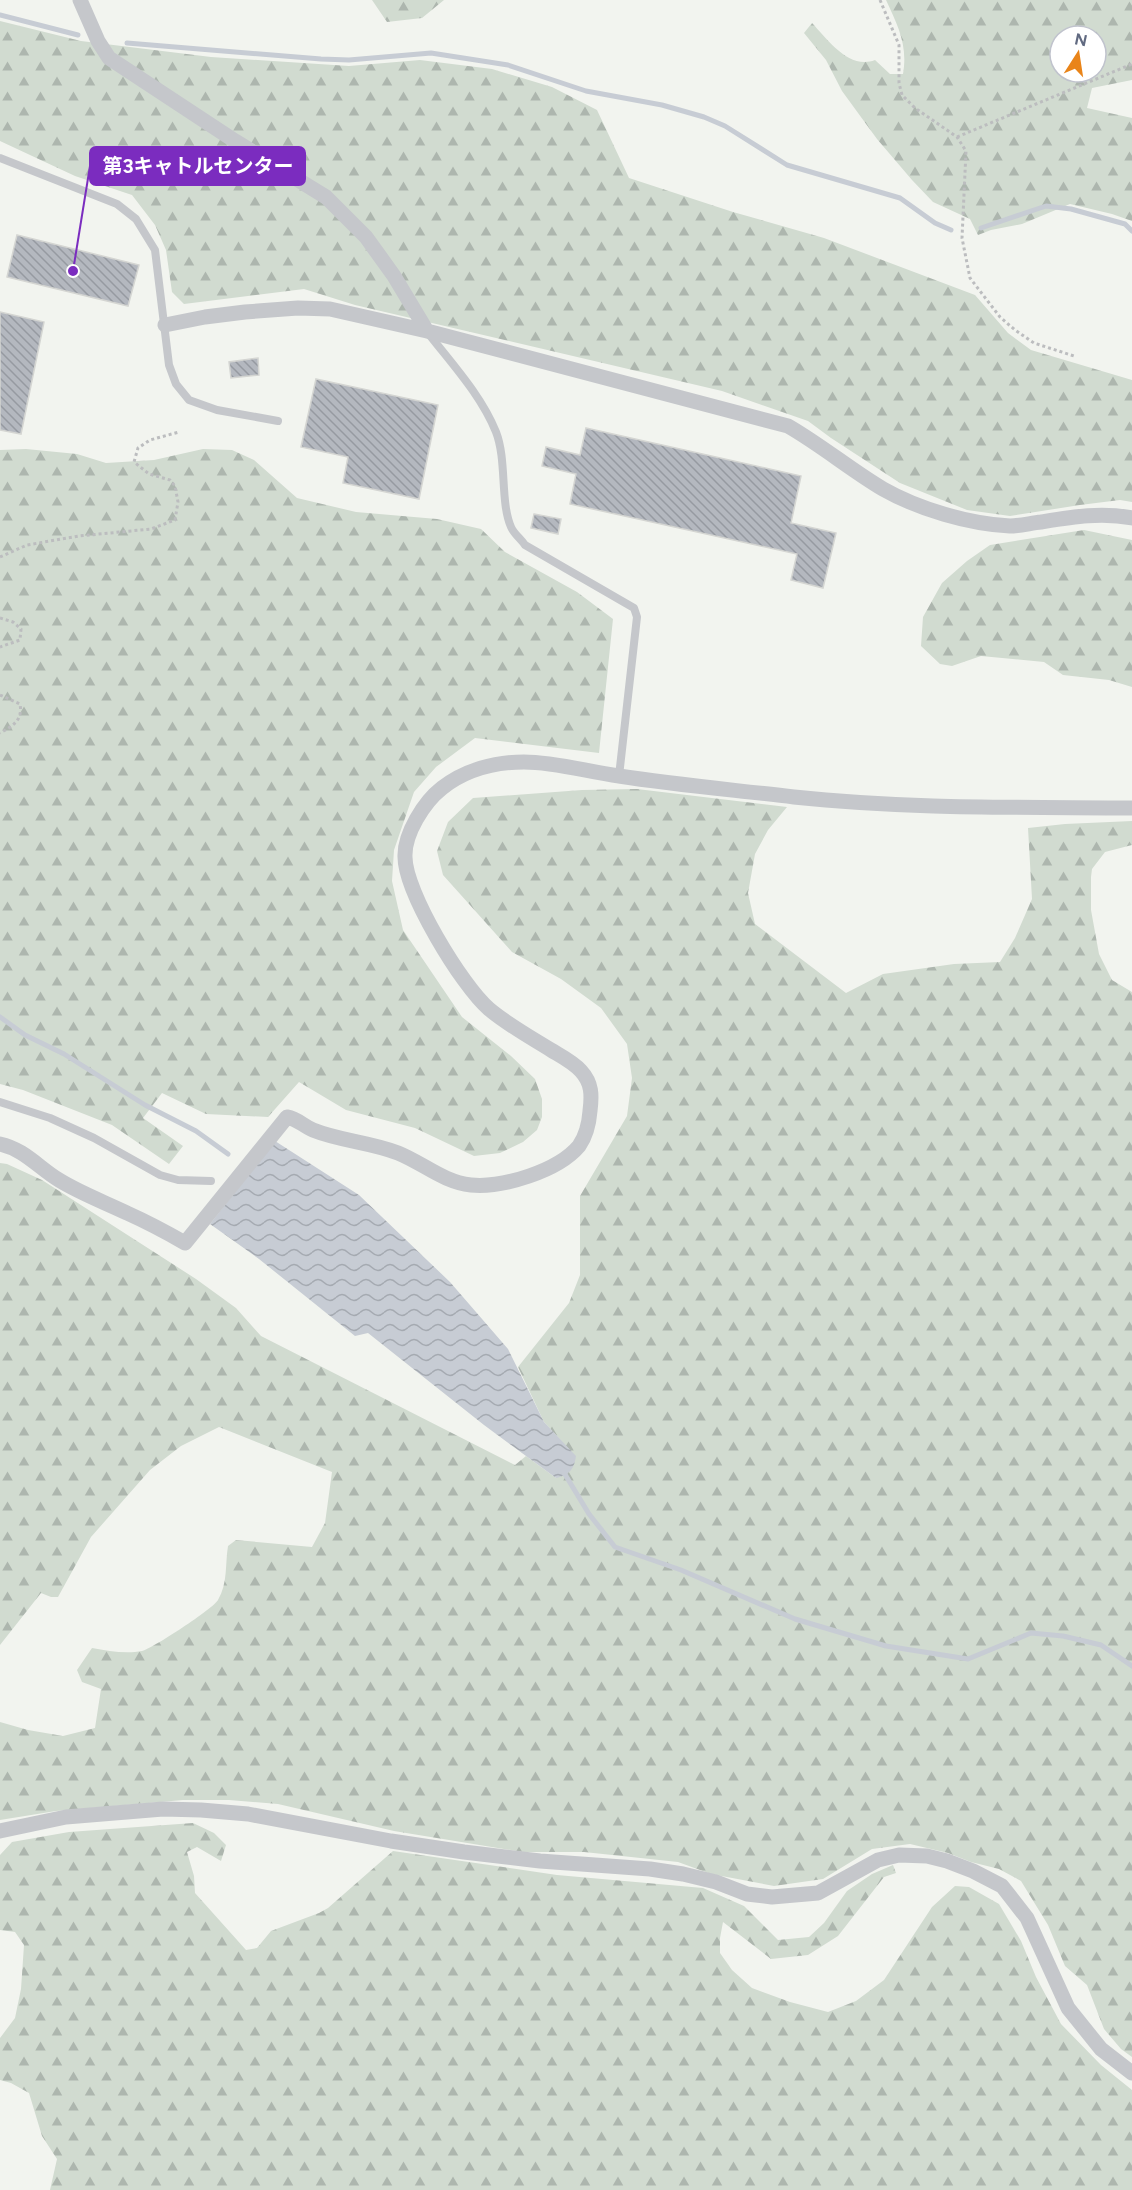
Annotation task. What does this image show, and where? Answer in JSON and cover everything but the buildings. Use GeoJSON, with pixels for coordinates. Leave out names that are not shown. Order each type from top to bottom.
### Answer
{"type":"FeatureCollection","features":[{"type":"Feature","properties":{"kind":"street"},"geometry":{"type":"LineString","coordinates":[[80,0],[98,41],[109,58],[235,141],[326,197],[366,237],[394,276],[427,331]]}},
{"type":"Feature","properties":{"kind":"street"},"geometry":{"type":"LineString","coordinates":[[165,325],[245,312],[298,308],[330,309],[427,331],[788,426],[818,443],[883,489],[915,505],[956,516],[1012,526],[1088,515],[1116,515],[1132,518]]}},
{"type":"Feature","properties":{"kind":"street"},"geometry":{"type":"LineString","coordinates":[[0,1144],[24,1154],[58,1180],[151,1224],[185,1243],[287,1117],[296,1118],[310,1129],[400,1154],[447,1180],[469,1185],[487,1185],[546,1170],[571,1153],[580,1143],[589,1125],[591,1084],[575,1065],[507,1022],[476,996],[435,933],[413,891],[407,874],[404,854],[415,822],[432,796],[459,776],[478,769],[501,763],[527,762],[619,777],[862,804],[1132,808]]}},
{"type":"Feature","properties":{"kind":"street"},"geometry":{"type":"LineString","coordinates":[[0,1831],[66,1817],[163,1809],[201,1809],[248,1814],[391,1841],[464,1852],[684,1874],[716,1882],[747,1894],[772,1897],[818,1893],[878,1860],[899,1855],[927,1856],[973,1871],[1002,1886],[1027,1918],[1068,2008],[1101,2049],[1132,2073]]}},
{"type":"Feature","properties":{"kind":"lane"},"geometry":{"type":"LineString","coordinates":[[0,158],[117,204],[136,219],[155,250],[169,364],[176,384],[189,400],[217,410],[278,421]]}},
{"type":"Feature","properties":{"kind":"lane"},"geometry":{"type":"LineString","coordinates":[[427,331],[480,401],[496,433],[503,463],[508,519],[512,530],[525,545],[634,608],[637,617],[619,777]]}},
{"type":"Feature","properties":{"kind":"lane"},"geometry":{"type":"LineString","coordinates":[[0,1102],[50,1118],[85,1134],[160,1175],[178,1180],[211,1181]]}},
{"type":"Feature","properties":{"kind":"path"},"geometry":{"type":"LineString","coordinates":[[880,0],[899,45],[899,83],[902,95],[915,108],[957,137],[966,151],[962,238],[970,278],[1000,317],[1015,330],[1034,343],[1074,356]]}},
{"type":"Feature","properties":{"kind":"path"},"geometry":{"type":"LineString","coordinates":[[957,137],[1132,64]]}},
{"type":"Feature","properties":{"kind":"path"},"geometry":{"type":"LineString","coordinates":[[0,557],[27,545],[78,536],[151,529],[175,520],[178,502],[175,486],[170,480],[149,474],[134,462],[138,448],[150,440],[179,432]]}},
{"type":"Feature","properties":{"kind":"path"},"geometry":{"type":"LineString","coordinates":[[0,618],[13,622],[21,628],[20,640],[0,646]]}},
{"type":"Feature","properties":{"kind":"path"},"geometry":{"type":"LineString","coordinates":[[0,695],[20,704],[22,712],[20,718],[0,733]]}},
{"type":"Feature","properties":{"kind":"green space"},"geometry":{"type":"Polygon","coordinates":[[[372,0],[444,0],[422,18],[387,22],[372,0]]]}},
{"type":"Feature","properties":{"kind":"green space"},"geometry":{"type":"Polygon","coordinates":[[[886,0],[1132,0],[1132,80],[1092,88],[1087,108],[1132,118],[1132,221],[1070,204],[1022,224],[978,235],[970,219],[933,202],[877,139],[842,91],[826,60],[804,33],[812,23],[832,45],[848,57],[865,62],[875,60],[890,74],[903,74],[904,54],[898,27],[886,0]]]}},
{"type":"Feature","properties":{"kind":"green space"},"geometry":{"type":"Polygon","coordinates":[[[0,21],[81,41],[211,57],[349,66],[420,60],[492,69],[552,87],[597,110],[629,178],[733,212],[824,238],[975,295],[1008,333],[1031,350],[1132,380],[1132,502],[1120,500],[1010,516],[967,510],[900,483],[808,421],[722,391],[355,305],[304,289],[184,304],[172,292],[166,250],[155,225],[132,195],[75,176],[0,141],[0,21]]]}},
{"type":"Feature","properties":{"kind":"green space"},"geometry":{"type":"Polygon","coordinates":[[[26,449],[77,454],[106,463],[154,460],[203,449],[232,450],[254,460],[297,498],[356,512],[437,519],[481,529],[505,552],[577,592],[613,619],[599,753],[475,738],[436,767],[414,792],[394,850],[392,881],[403,930],[462,1017],[511,1056],[535,1079],[542,1099],[542,1117],[537,1130],[523,1142],[500,1153],[474,1156],[415,1128],[346,1110],[299,1082],[268,1117],[206,1114],[162,1093],[143,1118],[183,1146],[169,1164],[112,1125],[23,1090],[0,1084],[0,450],[26,449]]]}},
{"type":"Feature","properties":{"kind":"green space"},"geometry":{"type":"Polygon","coordinates":[[[1084,530],[1132,540],[1132,687],[1109,680],[1063,675],[1044,662],[981,656],[952,666],[940,664],[921,646],[923,617],[942,583],[967,561],[990,545],[1084,530]]]}},
{"type":"Feature","properties":{"kind":"green space"},"geometry":{"type":"Polygon","coordinates":[[[637,789],[787,807],[768,830],[755,854],[748,893],[755,924],[846,993],[883,974],[954,964],[1000,962],[1015,938],[1032,899],[1028,828],[1132,821],[1132,845],[1105,852],[1092,869],[1091,910],[1099,954],[1112,980],[1132,992],[1132,2057],[1121,2049],[1104,2029],[1087,1985],[1065,1966],[1048,1925],[1021,1881],[999,1869],[910,1844],[872,1849],[823,1879],[774,1886],[711,1874],[678,1862],[584,1852],[523,1852],[394,1831],[278,1804],[229,1800],[183,1800],[56,1811],[0,1820],[0,1722],[63,1736],[95,1728],[101,1689],[82,1682],[77,1670],[92,1648],[123,1652],[142,1651],[206,1611],[221,1594],[225,1580],[228,1546],[236,1540],[312,1547],[325,1523],[332,1472],[219,1427],[181,1446],[150,1470],[91,1537],[58,1597],[41,1593],[0,1645],[0,1163],[42,1180],[196,1279],[236,1308],[261,1336],[515,1465],[526,1456],[556,1478],[575,1456],[544,1422],[518,1367],[569,1303],[580,1275],[580,1196],[627,1116],[632,1078],[627,1044],[601,1008],[561,979],[512,952],[443,875],[437,851],[448,822],[473,798],[582,790],[637,789]]]}},
{"type":"Feature","properties":{"kind":"green space"},"geometry":{"type":"Polygon","coordinates":[[[193,1823],[214,1833],[226,1845],[221,1861],[197,1847],[187,1852],[194,1876],[195,1893],[246,1950],[257,1948],[271,1931],[328,1908],[393,1851],[557,1875],[703,1888],[744,1906],[778,1940],[809,1937],[824,1923],[847,1891],[872,1874],[893,1865],[896,1873],[884,1877],[838,1936],[808,1955],[771,1959],[723,1922],[720,1953],[732,1970],[752,1988],[790,2002],[828,2012],[856,2001],[884,1980],[932,1907],[955,1886],[969,1887],[999,1904],[1021,1941],[1036,1977],[1061,2024],[1101,2065],[1132,2090],[1132,2190],[50,2190],[57,2159],[42,2136],[29,2093],[0,2080],[0,2038],[15,2018],[21,1989],[24,1945],[15,1932],[0,1930],[0,1855],[12,1842],[69,1832],[193,1823]]]}},
{"type":"Feature","properties":{"kind":"water"},"geometry":{"type":"Polygon","coordinates":[[[275,1141],[359,1195],[450,1282],[508,1349],[544,1422],[576,1456],[570,1471],[556,1478],[484,1425],[368,1333],[355,1336],[259,1259],[210,1224],[275,1141]]]}},
{"type":"Feature","properties":{"kind":"waterway"},"geometry":{"type":"LineString","coordinates":[[0,15],[78,35]]}},
{"type":"Feature","properties":{"kind":"waterway"},"geometry":{"type":"LineString","coordinates":[[127,43],[349,60],[431,53],[508,65],[586,91],[662,105],[704,117],[725,126],[787,165],[900,198],[935,223],[951,230]]}},
{"type":"Feature","properties":{"kind":"waterway"},"geometry":{"type":"LineString","coordinates":[[981,228],[1046,206],[1071,209],[1125,224],[1132,231]]}},
{"type":"Feature","properties":{"kind":"waterway"},"geometry":{"type":"LineString","coordinates":[[0,1017],[25,1035],[64,1054],[145,1105],[196,1131],[228,1154]]}},
{"type":"Feature","properties":{"kind":"waterway"},"geometry":{"type":"LineString","coordinates":[[563,1471],[589,1514],[615,1547],[681,1570],[795,1619],[886,1646],[968,1659],[1031,1633],[1063,1636],[1101,1645],[1132,1666]]}},
{"type":"Feature","properties":{"kind":"place","name":"第3キャトルセンター"},"geometry":{"type":"Point","coordinates":[73,271]}}]}
